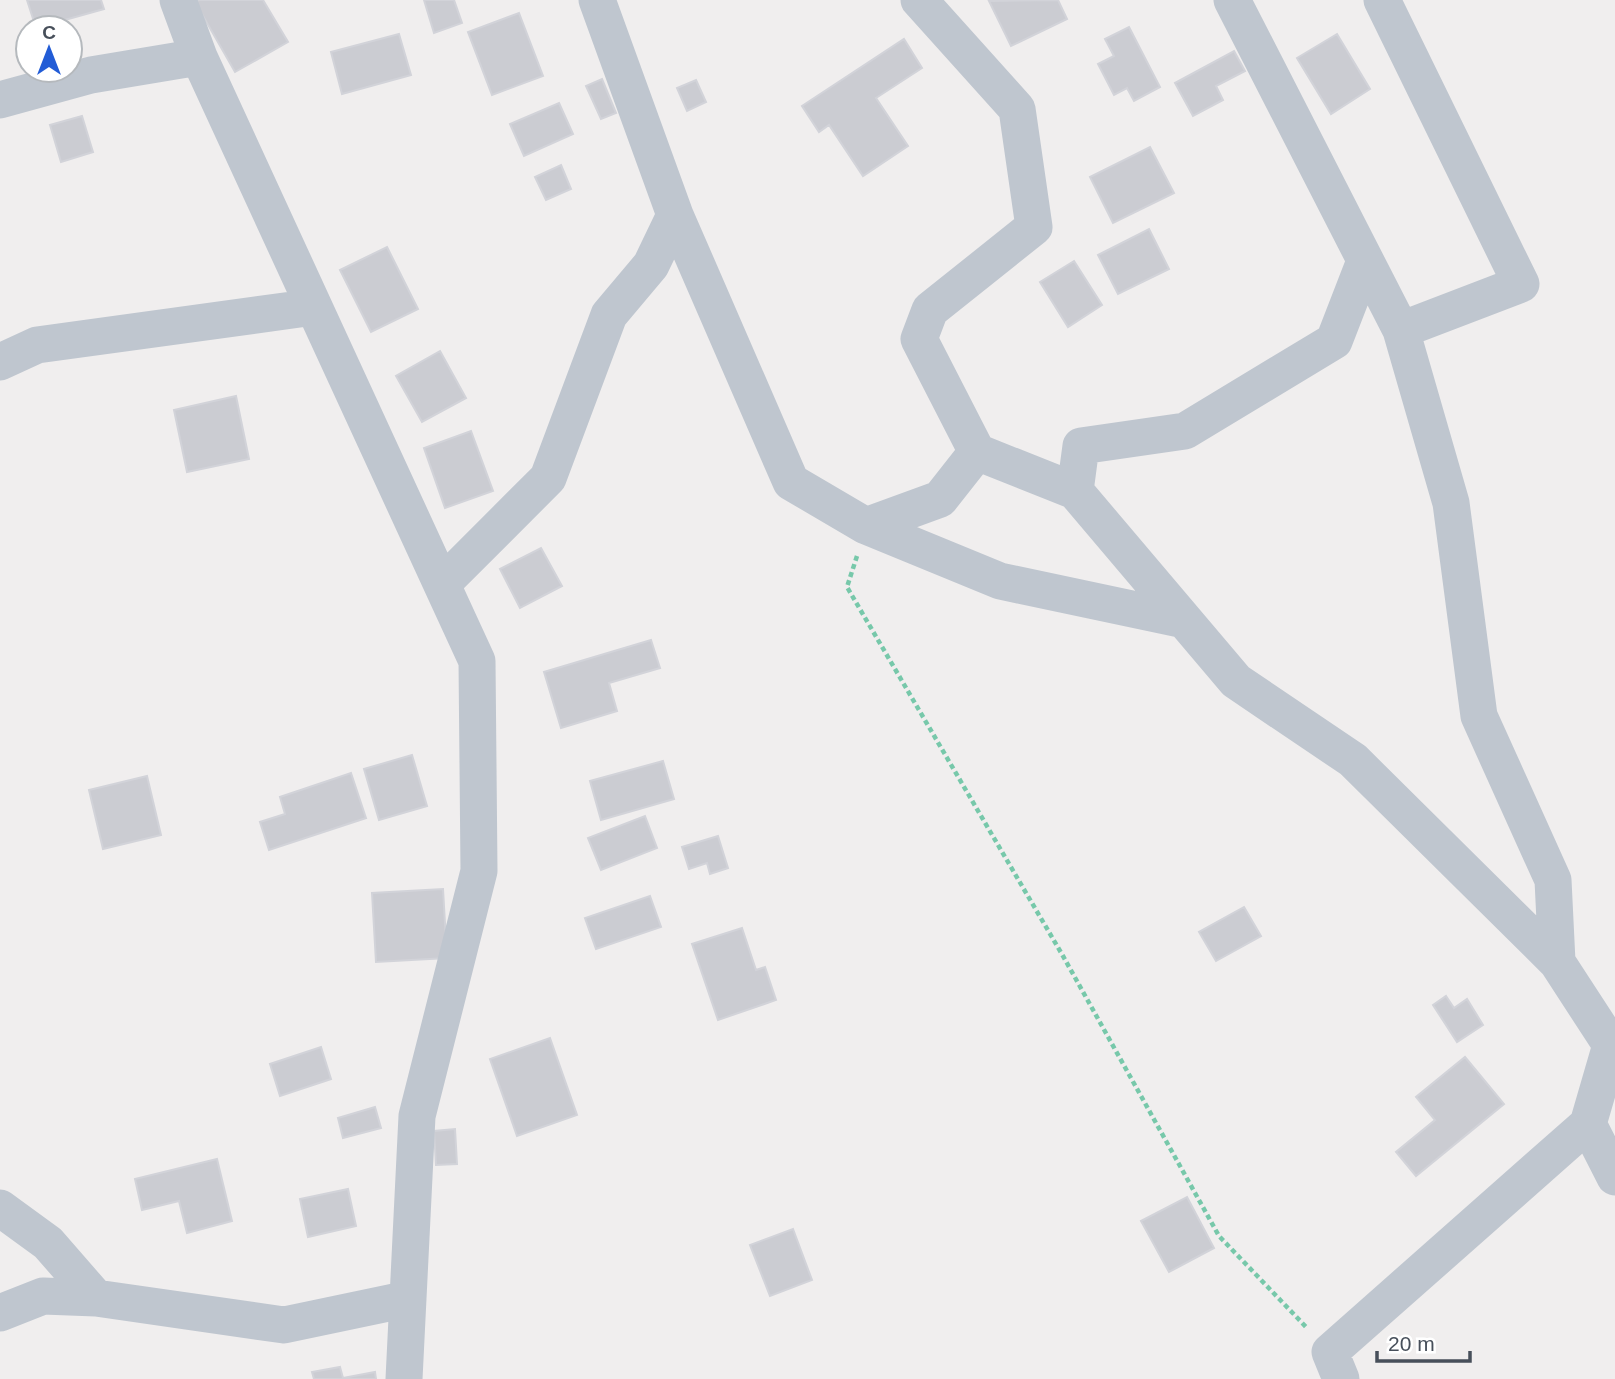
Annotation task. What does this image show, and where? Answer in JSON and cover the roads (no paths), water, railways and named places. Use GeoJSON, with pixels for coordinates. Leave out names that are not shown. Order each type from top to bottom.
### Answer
{"type":"FeatureCollection","features":[{"type":"Feature","properties":{"kind":"street"},"geometry":{"type":"LineString","coordinates":[[178,0],[199,57],[477,661],[479,871],[417,1116],[404,1379]]}},
{"type":"Feature","properties":{"kind":"street"},"geometry":{"type":"LineString","coordinates":[[597,0],[676,215],[791,482],[866,526],[1000,581],[1184,621]]}},
{"type":"Feature","properties":{"kind":"street"},"geometry":{"type":"LineString","coordinates":[[919,0],[1017,109],[1034,227],[930,310],[919,340],[977,452],[1075,491],[1236,681],[1353,760],[1557,962],[1611,1045],[1588,1124],[1335,1365]]}},
{"type":"Feature","properties":{"kind":"street"},"geometry":{"type":"LineString","coordinates":[[1231,0],[1401,330],[1451,503],[1479,716],[1553,880],[1557,962]]}},
{"type":"Feature","properties":{"kind":"street"},"geometry":{"type":"LineString","coordinates":[[1382,0],[1521,284],[1401,330]]}},
{"type":"Feature","properties":{"kind":"street"},"geometry":{"type":"LineString","coordinates":[[0,100],[92,75],[199,57]]}},
{"type":"Feature","properties":{"kind":"street"},"geometry":{"type":"LineString","coordinates":[[442,584],[548,478],[609,315],[651,265],[676,215]]}},
{"type":"Feature","properties":{"kind":"street"},"geometry":{"type":"LineString","coordinates":[[1075,491],[1081,446],[1185,431],[1334,341],[1365,261]]}},
{"type":"Feature","properties":{"kind":"street"},"geometry":{"type":"LineString","coordinates":[[0,362],[37,345],[314,307]]}},
{"type":"Feature","properties":{"kind":"street"},"geometry":{"type":"LineString","coordinates":[[866,526],[940,499],[977,452]]}},
{"type":"Feature","properties":{"kind":"street"},"geometry":{"type":"LineString","coordinates":[[1588,1124],[1615,1177]]}},
{"type":"Feature","properties":{"kind":"street"},"geometry":{"type":"LineString","coordinates":[[0,1208],[48,1243],[96,1298]]}},
{"type":"Feature","properties":{"kind":"street"},"geometry":{"type":"LineString","coordinates":[[0,1312],[43,1296],[96,1298],[284,1325],[408,1299]]}}]}
